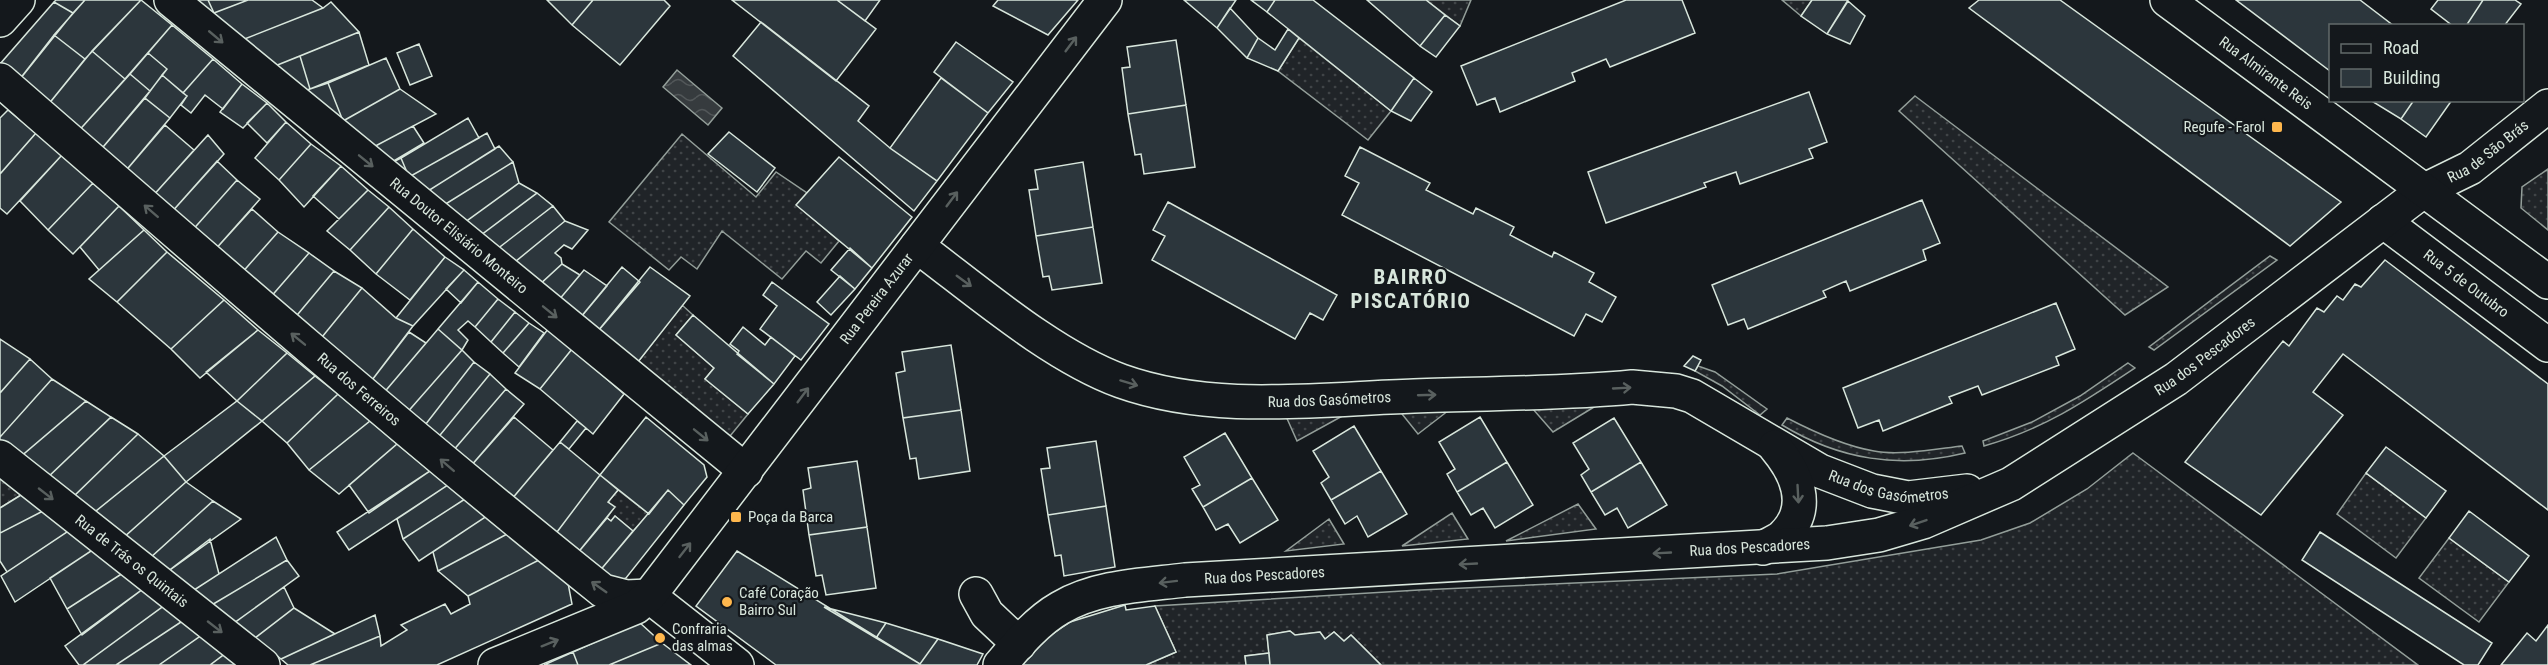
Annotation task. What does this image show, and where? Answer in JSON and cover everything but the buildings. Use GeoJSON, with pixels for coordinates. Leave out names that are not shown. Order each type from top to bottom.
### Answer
{"type":"FeatureCollection","features":[{"type":"Feature","properties":{"kind":"street"},"geometry":{"type":"LineString","coordinates":[[0,20],[18,0]]}},
{"type":"Feature","properties":{"kind":"street","name":"Rua Doutor Elisiário Monteiro"},"geometry":{"type":"LineString","coordinates":[[171,0],[746,471]]}},
{"type":"Feature","properties":{"kind":"street","name":"Rua Pereira Azurar"},"geometry":{"type":"LineString","coordinates":[[649,596],[1105,0]]}},
{"type":"Feature","properties":{"kind":"street","name":"Rua Almirante Reis"},"geometry":{"type":"LineString","coordinates":[[2167,0],[2423,190]]}},
{"type":"Feature","properties":{"kind":"street","name":"Rua dos Ferreiros"},"geometry":{"type":"LineString","coordinates":[[0,80],[285,328],[411,432],[447,465],[603,591],[626,597],[649,596]]}},
{"type":"Feature","properties":{"kind":"street","name":"Rua de São Brás"},"geometry":{"type":"LineString","coordinates":[[2423,190],[2470,168],[2548,106]]}},
{"type":"Feature","properties":{"kind":"street"},"geometry":{"type":"LineString","coordinates":[[2423,190],[2548,282]]}},
{"type":"Feature","properties":{"kind":"street","name":"Rua dos Pescadores"},"geometry":{"type":"LineString","coordinates":[[1010,655],[1059,608],[1116,588],[1185,580],[1827,543],[1879,536],[1923,522],[2011,484],[2176,379],[2423,190]]}},
{"type":"Feature","properties":{"kind":"street","name":"Rua 5 de Outubro"},"geometry":{"type":"LineString","coordinates":[[2383,221],[2548,345]]}},
{"type":"Feature","properties":{"kind":"street","name":"Rua dos Gasómetros"},"geometry":{"type":"LineString","coordinates":[[917,246],[1047,342],[1121,381],[1153,390],[1242,402],[1632,387],[1657,389],[1692,396],[1820,471],[1872,491],[1908,498],[2011,484]]}},
{"type":"Feature","properties":{"kind":"street","name":"Rua dos Gasómetros"},"geometry":{"type":"LineString","coordinates":[[1763,548],[1783,537],[1797,517],[1797,479],[1789,464],[1772,443]]}},
{"type":"Feature","properties":{"kind":"street","name":"Rua de Trás os Quintais"},"geometry":{"type":"LineString","coordinates":[[0,457],[263,665]]}},
{"type":"Feature","properties":{"kind":"street"},"geometry":{"type":"LineString","coordinates":[[976,594],[1010,655]]}},
{"type":"Feature","properties":{"kind":"street"},"geometry":{"type":"LineString","coordinates":[[495,665],[636,606],[649,596],[736,665]]}},
{"type":"Feature","properties":{"kind":"shaded area"},"geometry":{"type":"Polygon","coordinates":[[[1426,0],[1471,0],[1460,26],[1426,0]]]}},
{"type":"Feature","properties":{"kind":"shaded area"},"geometry":{"type":"Polygon","coordinates":[[[1782,0],[1812,0],[1801,16],[1782,0]]]}},
{"type":"Feature","properties":{"kind":"shaded area"},"geometry":{"type":"Polygon","coordinates":[[[1299,38],[1391,111],[1368,140],[1278,71],[1299,38]]]}},
{"type":"Feature","properties":{"kind":"shaded area"},"geometry":{"type":"Polygon","coordinates":[[[1915,96],[2168,287],[2125,315],[1899,111],[1915,96]]]}},
{"type":"Feature","properties":{"kind":"shaded area"},"geometry":{"type":"Polygon","coordinates":[[[682,134],[756,197],[776,172],[807,193],[797,205],[839,241],[821,263],[806,251],[782,279],[722,231],[697,269],[681,257],[669,270],[609,222],[682,134]]]}},
{"type":"Feature","properties":{"kind":"shaded area"},"geometry":{"type":"Polygon","coordinates":[[[2548,169],[2548,230],[2521,208],[2522,187],[2548,169]]]}},
{"type":"Feature","properties":{"kind":"shaded area"},"geometry":{"type":"Polygon","coordinates":[[[2270,256],[2277,260],[2154,350],[2149,347],[2270,256]]]}},
{"type":"Feature","properties":{"kind":"shaded area"},"geometry":{"type":"Polygon","coordinates":[[[682,305],[693,315],[676,335],[714,368],[705,379],[748,414],[726,441],[634,367],[682,305]]]}},
{"type":"Feature","properties":{"kind":"shaded area"},"geometry":{"type":"Polygon","coordinates":[[[2128,363],[2135,368],[2063,413],[2026,431],[1984,446],[1983,441],[2032,422],[2080,396],[2128,363]]]}},
{"type":"Feature","properties":{"kind":"shaded area"},"geometry":{"type":"Polygon","coordinates":[[[1698,366],[1715,372],[1767,409],[1760,415],[1722,386],[1695,371],[1698,366]]]}},
{"type":"Feature","properties":{"kind":"shaded area"},"geometry":{"type":"Polygon","coordinates":[[[1599,404],[1553,432],[1532,408],[1599,404]]]}},
{"type":"Feature","properties":{"kind":"shaded area"},"geometry":{"type":"Polygon","coordinates":[[[1453,407],[1418,434],[1398,409],[1453,407]]]}},
{"type":"Feature","properties":{"kind":"shaded area"},"geometry":{"type":"Polygon","coordinates":[[[1285,414],[1346,414],[1297,441],[1285,414]]]}},
{"type":"Feature","properties":{"kind":"shaded area"},"geometry":{"type":"Polygon","coordinates":[[[1787,418],[1829,438],[1874,451],[1906,452],[1962,446],[1965,453],[1917,460],[1870,458],[1826,446],[1804,437],[1782,425],[1787,418]]]}},
{"type":"Feature","properties":{"kind":"shaded area"},"geometry":{"type":"Polygon","coordinates":[[[2133,453],[2418,665],[1381,665],[1351,635],[1344,641],[1334,632],[1325,639],[1320,632],[1295,635],[1290,631],[1267,635],[1269,653],[1245,656],[1246,665],[1146,665],[1176,652],[1155,606],[1419,590],[1777,574],[1981,540],[2030,523],[2087,489],[2133,453]]]}},
{"type":"Feature","properties":{"kind":"shaded area"},"geometry":{"type":"Polygon","coordinates":[[[2366,473],[2426,518],[2396,558],[2337,514],[2366,473]]]}},
{"type":"Feature","properties":{"kind":"shaded area"},"geometry":{"type":"Polygon","coordinates":[[[0,478],[21,495],[0,508],[0,478]]]}},
{"type":"Feature","properties":{"kind":"shaded area"},"geometry":{"type":"Polygon","coordinates":[[[618,490],[649,514],[633,531],[615,516],[611,521],[607,518],[614,507],[608,502],[618,490]]]}},
{"type":"Feature","properties":{"kind":"shaded area"},"geometry":{"type":"Polygon","coordinates":[[[1578,504],[1596,529],[1506,541],[1578,504]]]}},
{"type":"Feature","properties":{"kind":"shaded area"},"geometry":{"type":"Polygon","coordinates":[[[1452,513],[1468,539],[1402,546],[1452,513]]]}},
{"type":"Feature","properties":{"kind":"shaded area"},"geometry":{"type":"Polygon","coordinates":[[[1329,519],[1344,544],[1286,551],[1329,519]]]}},
{"type":"Feature","properties":{"kind":"shaded area"},"geometry":{"type":"Polygon","coordinates":[[[2449,538],[2509,582],[2479,622],[2419,578],[2449,538]]]}},
{"type":"Feature","properties":{"kind":"water"},"geometry":{"type":"Polygon","coordinates":[[[677,70],[722,108],[708,125],[663,87],[677,70]]]}},
{"type":"Feature","properties":{"kind":"place","name":"Regufe - Farol"},"geometry":{"type":"Point","coordinates":[2277,127]}},
{"type":"Feature","properties":{"kind":"place","name":"Poça da Barca"},"geometry":{"type":"Point","coordinates":[736,517]}},
{"type":"Feature","properties":{"kind":"place","name":"Café Coração Bairro Sul"},"geometry":{"type":"Point","coordinates":[727,602]}},
{"type":"Feature","properties":{"kind":"place","name":"Confraria das almas"},"geometry":{"type":"Point","coordinates":[660,638]}},
{"type":"Feature","properties":{"kind":"district","name":"BAIRRO PISCATÓRIO"},"geometry":{"type":"Point","coordinates":[1411,289]}}]}
